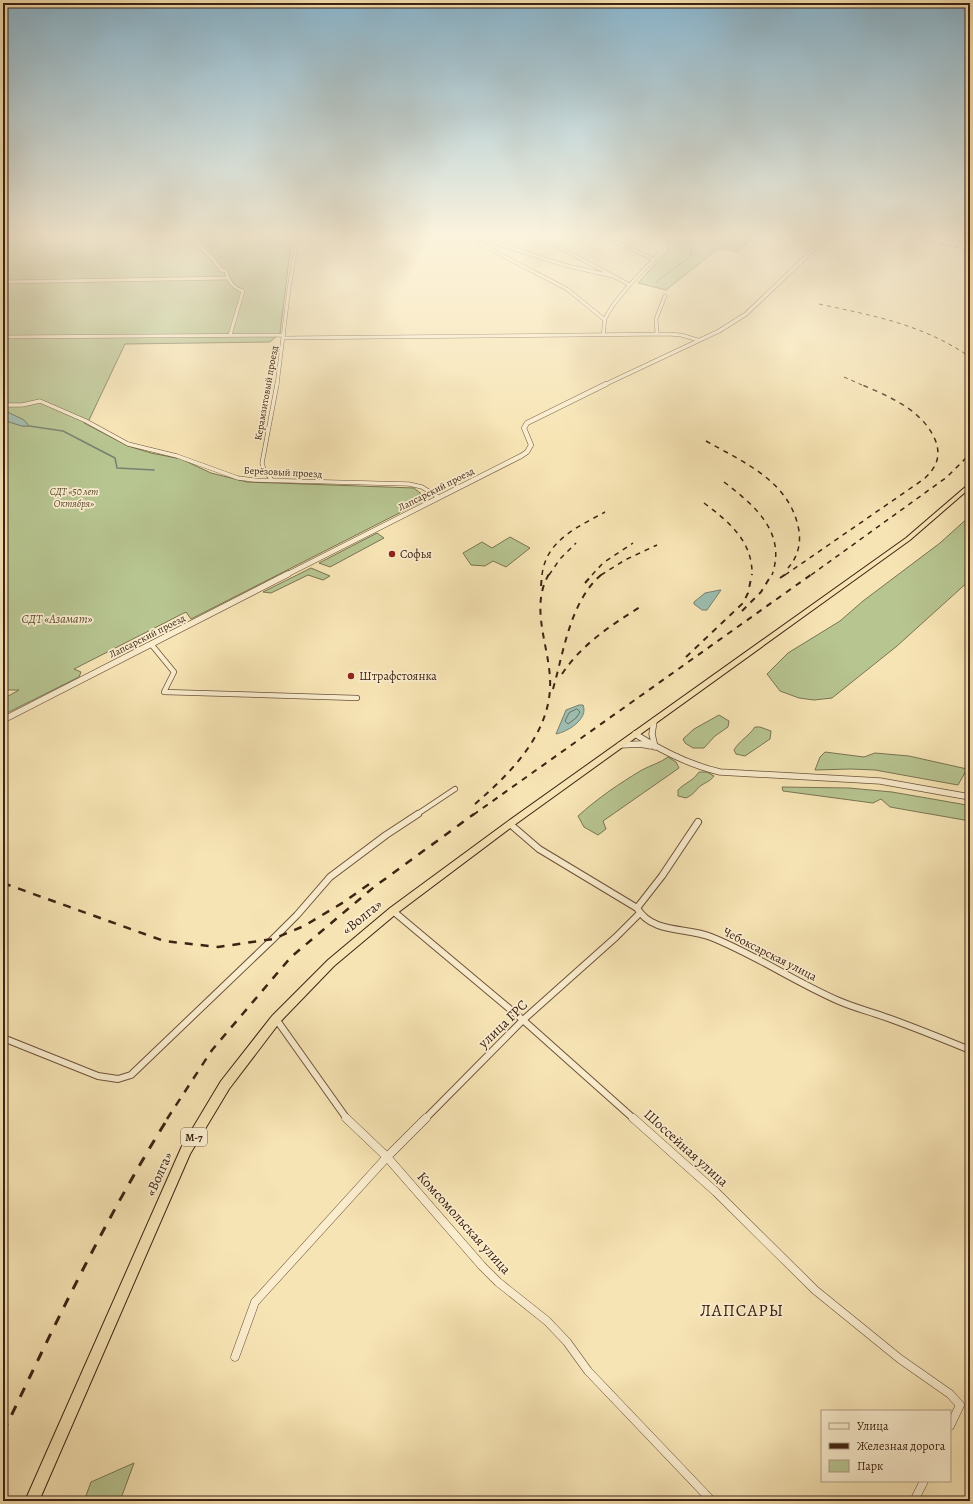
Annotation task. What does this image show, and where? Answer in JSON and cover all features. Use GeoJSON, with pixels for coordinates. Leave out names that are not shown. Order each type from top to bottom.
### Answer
{"type":"FeatureCollection","features":[{"type":"Feature","properties":{"kind":"highway","name":"«Волга»"},"geometry":{"type":"LineString","coordinates":[[32,1501],[186,1150],[225,1085],[276,1019],[331,963],[393,911],[510,824],[908,539],[970,485]]}},
{"type":"Feature","properties":{"kind":"street"},"geometry":{"type":"LineString","coordinates":[[230,335],[239,305]]}},
{"type":"Feature","properties":{"kind":"street","name":"Керамзитовый проезд"},"geometry":{"type":"LineString","coordinates":[[272,480],[264,470],[262,463],[275,395],[284,337],[287,305]]}},
{"type":"Feature","properties":{"kind":"street"},"geometry":{"type":"LineString","coordinates":[[586,305],[605,320]]}},
{"type":"Feature","properties":{"kind":"street"},"geometry":{"type":"LineString","coordinates":[[603,335],[605,320],[616,305]]}},
{"type":"Feature","properties":{"kind":"street"},"geometry":{"type":"LineString","coordinates":[[657,334],[654,325],[655,318],[661,305]]}},
{"type":"Feature","properties":{"kind":"street","name":"Лапсарский проезд"},"geometry":{"type":"LineString","coordinates":[[3,720],[527,452],[531,446],[524,428],[527,423],[719,331],[746,314],[755,305]]}},
{"type":"Feature","properties":{"kind":"street"},"geometry":{"type":"LineString","coordinates":[[3,337],[230,335],[284,337],[657,334],[681,335],[698,340]]}},
{"type":"Feature","properties":{"kind":"street","name":"Берёзовый проезд"},"geometry":{"type":"LineString","coordinates":[[3,405],[40,401],[86,421],[128,444],[177,456],[238,478],[409,484],[422,487],[438,497]]}},
{"type":"Feature","properties":{"kind":"street"},"geometry":{"type":"LineString","coordinates":[[151,644],[174,672],[164,692],[357,698]]}},
{"type":"Feature","properties":{"kind":"street"},"geometry":{"type":"LineString","coordinates":[[654,721],[652,734],[655,747]]}},
{"type":"Feature","properties":{"kind":"street"},"geometry":{"type":"LineString","coordinates":[[635,734],[674,758],[691,765],[720,772],[880,781],[970,797]]}},
{"type":"Feature","properties":{"kind":"street"},"geometry":{"type":"LineString","coordinates":[[620,746],[640,744],[655,747]]}},
{"type":"Feature","properties":{"kind":"street"},"geometry":{"type":"LineString","coordinates":[[3,1038],[98,1076],[118,1079],[131,1075],[273,939],[297,915],[330,877],[386,835],[455,788]]}},
{"type":"Feature","properties":{"kind":"street","name":"улица ГРС"},"geometry":{"type":"LineString","coordinates":[[235,1358],[255,1302],[387,1157],[523,1020],[616,937],[638,911],[698,822]]}},
{"type":"Feature","properties":{"kind":"street","name":"Чебоксарская улица"},"geometry":{"type":"LineString","coordinates":[[510,824],[539,849],[654,922],[671,929],[709,936],[735,947],[839,1001],[889,1018],[970,1050]]}},
{"type":"Feature","properties":{"kind":"street","name":"Шоссейная улица"},"geometry":{"type":"LineString","coordinates":[[393,911],[523,1020],[716,1192],[815,1290],[900,1359],[950,1394],[960,1405],[951,1424]]}},
{"type":"Feature","properties":{"kind":"street","name":"Комсомольская улица"},"geometry":{"type":"LineString","coordinates":[[276,1019],[347,1119],[387,1157],[482,1266],[498,1282],[547,1321],[567,1342],[588,1371],[712,1501]]}},
{"type":"Feature","properties":{"kind":"street"},"geometry":{"type":"LineString","coordinates":[[914,1501],[924,1482]]}},
{"type":"Feature","properties":{"kind":"green space"},"geometry":{"type":"Polygon","coordinates":[[[3,305],[283,305],[280,333],[270,342],[125,344],[89,420],[84,423],[128,446],[151,453],[181,459],[211,473],[247,482],[414,488],[425,497],[421,502],[191,619],[186,612],[74,669],[81,672],[79,677],[3,715],[3,699],[19,690],[3,690],[3,420],[22,426],[29,426],[24,420],[3,410],[3,305]]]}},
{"type":"Feature","properties":{"kind":"green space"},"geometry":{"type":"Polygon","coordinates":[[[970,516],[970,580],[897,646],[832,698],[814,700],[799,698],[780,691],[767,674],[788,653],[840,621],[863,601],[940,543],[970,516]]]}},
{"type":"Feature","properties":{"kind":"green space"},"geometry":{"type":"Polygon","coordinates":[[[377,533],[384,538],[330,567],[319,563],[377,533]]]}},
{"type":"Feature","properties":{"kind":"green space"},"geometry":{"type":"Polygon","coordinates":[[[510,537],[530,548],[506,567],[493,561],[485,566],[471,565],[463,553],[482,542],[492,548],[510,537]]]}},
{"type":"Feature","properties":{"kind":"green space"},"geometry":{"type":"Polygon","coordinates":[[[311,568],[330,576],[323,580],[308,575],[271,593],[263,592],[311,568]]]}},
{"type":"Feature","properties":{"kind":"green space"},"geometry":{"type":"Polygon","coordinates":[[[719,715],[729,721],[728,727],[715,736],[704,748],[693,748],[685,743],[683,739],[694,729],[719,715]]]}},
{"type":"Feature","properties":{"kind":"green space"},"geometry":{"type":"Polygon","coordinates":[[[755,727],[760,727],[771,731],[770,739],[745,756],[736,754],[734,750],[736,747],[755,727]]]}},
{"type":"Feature","properties":{"kind":"green space"},"geometry":{"type":"Polygon","coordinates":[[[825,752],[864,757],[875,753],[909,756],[967,769],[958,785],[875,770],[815,770],[820,757],[825,752]]]}},
{"type":"Feature","properties":{"kind":"green space"},"geometry":{"type":"Polygon","coordinates":[[[668,757],[676,762],[679,768],[603,821],[606,829],[598,835],[584,827],[578,816],[586,809],[626,780],[668,757]]]}},
{"type":"Feature","properties":{"kind":"green space"},"geometry":{"type":"Polygon","coordinates":[[[699,772],[707,772],[714,776],[711,780],[700,786],[688,797],[678,796],[678,790],[699,772]]]}},
{"type":"Feature","properties":{"kind":"green space"},"geometry":{"type":"Polygon","coordinates":[[[782,787],[849,788],[892,792],[961,804],[970,806],[970,821],[890,807],[881,799],[873,803],[783,791],[782,787]]]}},
{"type":"Feature","properties":{"kind":"green space"},"geometry":{"type":"Polygon","coordinates":[[[134,1463],[120,1501],[84,1501],[91,1482],[134,1463]]]}},
{"type":"Feature","properties":{"kind":"water"},"geometry":{"type":"Polygon","coordinates":[[[3,410],[24,420],[29,426],[22,426],[3,420],[3,410]]]}},
{"type":"Feature","properties":{"kind":"water"},"geometry":{"type":"Polygon","coordinates":[[[721,590],[707,610],[702,610],[694,604],[694,602],[705,593],[721,590]]]}},
{"type":"Feature","properties":{"kind":"water"},"geometry":{"type":"Polygon","coordinates":[[[583,705],[584,710],[580,720],[566,731],[556,734],[566,710],[583,705]]]}},
{"type":"Feature","properties":{"kind":"waterway"},"geometry":{"type":"LineString","coordinates":[[29,426],[63,431],[115,458],[117,468],[154,470]]}},
{"type":"Feature","properties":{"kind":"railway"},"geometry":{"type":"LineString","coordinates":[[824,305],[878,317],[916,329],[934,336],[970,357]]}},
{"type":"Feature","properties":{"kind":"railway"},"geometry":{"type":"LineString","coordinates":[[844,377],[862,385]]}},
{"type":"Feature","properties":{"kind":"railway"},"geometry":{"type":"LineString","coordinates":[[785,575],[924,479],[932,471],[938,457],[936,442],[923,421],[893,399],[860,384]]}},
{"type":"Feature","properties":{"kind":"railway"},"geometry":{"type":"LineString","coordinates":[[706,441],[736,457],[764,476],[787,499],[794,514],[799,531],[798,551],[788,568]]}},
{"type":"Feature","properties":{"kind":"railway"},"geometry":{"type":"LineString","coordinates":[[811,575],[947,477],[970,454]]}},
{"type":"Feature","properties":{"kind":"railway"},"geometry":{"type":"LineString","coordinates":[[724,482],[746,500],[765,521],[775,546],[775,560],[772,575]]}},
{"type":"Feature","properties":{"kind":"railway"},"geometry":{"type":"LineString","coordinates":[[704,503],[722,517],[744,542],[751,563],[752,574]]}},
{"type":"Feature","properties":{"kind":"railway"},"geometry":{"type":"LineString","coordinates":[[542,575],[550,552],[557,544],[574,529],[605,512]]}},
{"type":"Feature","properties":{"kind":"railway"},"geometry":{"type":"LineString","coordinates":[[549,575],[560,559],[576,543]]}},
{"type":"Feature","properties":{"kind":"railway"},"geometry":{"type":"LineString","coordinates":[[592,575],[603,563],[633,543]]}},
{"type":"Feature","properties":{"kind":"railway"},"geometry":{"type":"LineString","coordinates":[[601,575],[625,560],[657,545]]}},
{"type":"Feature","properties":{"kind":"railway"},"geometry":{"type":"LineString","coordinates":[[541,586],[542,574]]}},
{"type":"Feature","properties":{"kind":"railway"},"geometry":{"type":"LineString","coordinates":[[475,804],[503,778],[528,749],[545,716],[549,697],[550,678],[540,612],[544,586],[549,574]]}},
{"type":"Feature","properties":{"kind":"railway"},"geometry":{"type":"LineString","coordinates":[[585,583],[593,574]]}},
{"type":"Feature","properties":{"kind":"railway"},"geometry":{"type":"LineString","coordinates":[[686,657],[743,603],[748,593],[752,574]]}},
{"type":"Feature","properties":{"kind":"railway"},"geometry":{"type":"LineString","coordinates":[[742,611],[761,592],[772,574]]}},
{"type":"Feature","properties":{"kind":"railway"},"geometry":{"type":"LineString","coordinates":[[780,578],[786,574]]}},
{"type":"Feature","properties":{"kind":"railway"},"geometry":{"type":"LineString","coordinates":[[473,815],[812,574]]}},
{"type":"Feature","properties":{"kind":"railway"},"geometry":{"type":"LineString","coordinates":[[553,689],[575,612],[591,585],[601,575]]}},
{"type":"Feature","properties":{"kind":"railway"},"geometry":{"type":"LineString","coordinates":[[562,674],[578,654],[597,636],[640,607]]}},
{"type":"Feature","properties":{"kind":"railway"},"geometry":{"type":"LineString","coordinates":[[167,1119],[212,1050],[291,957],[374,887],[474,814]]}},
{"type":"Feature","properties":{"kind":"railway"},"geometry":{"type":"LineString","coordinates":[[3,883],[164,941],[218,947],[273,939],[304,926],[344,902],[372,882]]}},
{"type":"Feature","properties":{"kind":"railway"},"geometry":{"type":"LineString","coordinates":[[3,1433],[81,1273],[123,1195],[168,1118]]}},
{"type":"Feature","properties":{"kind":"place","name":"Софья"},"geometry":{"type":"Point","coordinates":[392,554]}},
{"type":"Feature","properties":{"kind":"place","name":"Штрафстоянка"},"geometry":{"type":"Point","coordinates":[351,676]}},
{"type":"Feature","properties":{"kind":"district","name":"ЛАПСАРЫ"},"geometry":{"type":"Point","coordinates":[742,1310]}},
{"type":"Feature","properties":{"kind":"park label","name":"СДТ «50 лет Октября»"},"geometry":{"type":"Point","coordinates":[74,496]}},
{"type":"Feature","properties":{"kind":"park label","name":"СДТ «Азамат»"},"geometry":{"type":"Point","coordinates":[57,619]}}]}
